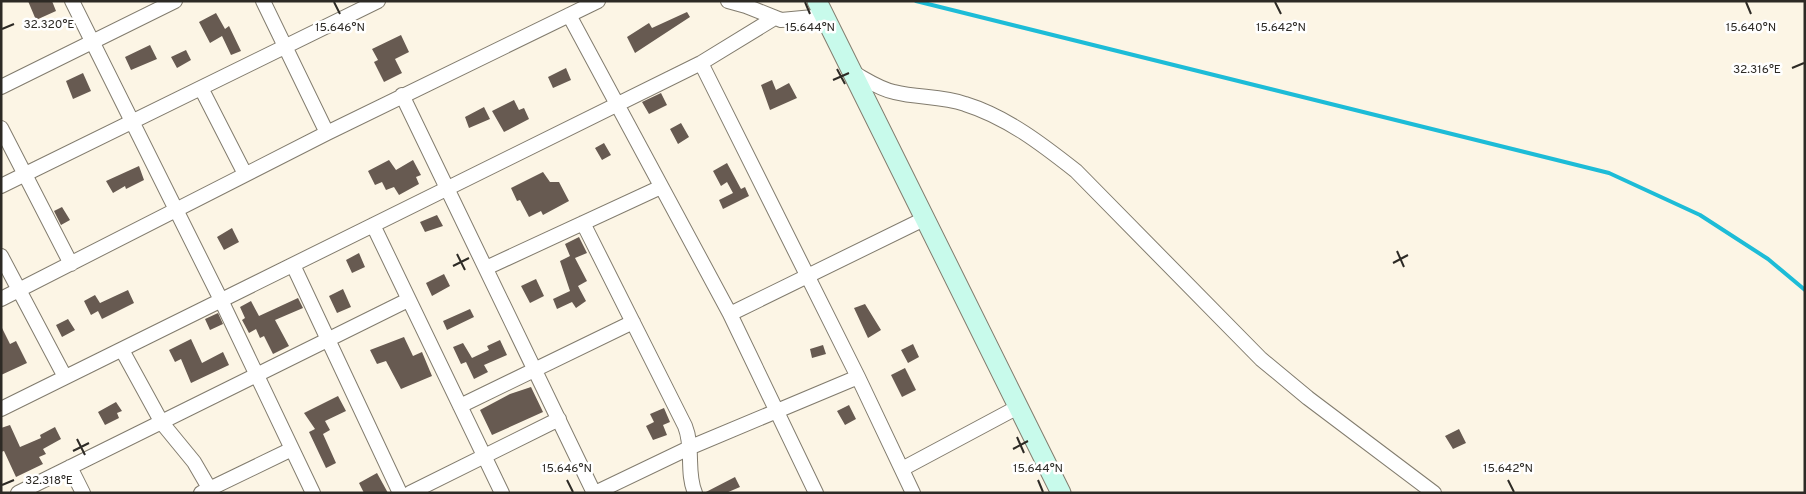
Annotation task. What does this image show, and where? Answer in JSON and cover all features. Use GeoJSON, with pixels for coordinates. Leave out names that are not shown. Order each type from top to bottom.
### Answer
{"type":"FeatureCollection","features":[{"type":"Feature","properties":{"kind":"main road"},"geometry":{"type":"LineString","coordinates":[[820,8],[1061,493]]}},
{"type":"Feature","properties":{"kind":"street"},"geometry":{"type":"LineString","coordinates":[[72,1],[221,300],[312,493]]}},
{"type":"Feature","properties":{"kind":"street"},"geometry":{"type":"LineString","coordinates":[[1,87],[175,1]]}},
{"type":"Feature","properties":{"kind":"street"},"geometry":{"type":"LineString","coordinates":[[263,1],[284,48],[327,132]]}},
{"type":"Feature","properties":{"kind":"street"},"geometry":{"type":"LineString","coordinates":[[1,186],[378,1]]}},
{"type":"Feature","properties":{"kind":"street"},"geometry":{"type":"LineString","coordinates":[[1,299],[20,291],[327,132],[598,1]]}},
{"type":"Feature","properties":{"kind":"street"},"geometry":{"type":"LineString","coordinates":[[728,1],[746,6],[774,18],[788,21],[820,8]]}},
{"type":"Feature","properties":{"kind":"street"},"geometry":{"type":"LineString","coordinates":[[569,15],[730,314],[816,493]]}},
{"type":"Feature","properties":{"kind":"street"},"geometry":{"type":"LineString","coordinates":[[1,409],[701,63],[774,18]]}},
{"type":"Feature","properties":{"kind":"street"},"geometry":{"type":"LineString","coordinates":[[701,63],[858,376],[913,493]]}},
{"type":"Feature","properties":{"kind":"street"},"geometry":{"type":"LineString","coordinates":[[852,72],[891,92],[937,96],[967,104],[1010,124],[1044,145],[1076,171],[1261,359],[1308,398],[1434,493]]}},
{"type":"Feature","properties":{"kind":"street"},"geometry":{"type":"LineString","coordinates":[[201,88],[244,174]]}},
{"type":"Feature","properties":{"kind":"street"},"geometry":{"type":"LineString","coordinates":[[402,96],[595,493],[692,447],[858,376]]}},
{"type":"Feature","properties":{"kind":"street"},"geometry":{"type":"LineString","coordinates":[[1,128],[71,264]]}},
{"type":"Feature","properties":{"kind":"street"},"geometry":{"type":"LineString","coordinates":[[486,268],[661,187]]}},
{"type":"Feature","properties":{"kind":"street"},"geometry":{"type":"LineString","coordinates":[[730,314],[926,218]]}},
{"type":"Feature","properties":{"kind":"street"},"geometry":{"type":"LineString","coordinates":[[583,223],[685,426],[692,447],[691,477],[695,493]]}},
{"type":"Feature","properties":{"kind":"street"},"geometry":{"type":"LineString","coordinates":[[374,225],[408,300],[502,493]]}},
{"type":"Feature","properties":{"kind":"street"},"geometry":{"type":"LineString","coordinates":[[1,256],[65,378]]}},
{"type":"Feature","properties":{"kind":"street"},"geometry":{"type":"LineString","coordinates":[[293,265],[400,493]]}},
{"type":"Feature","properties":{"kind":"street"},"geometry":{"type":"LineString","coordinates":[[18,493],[408,300]]}},
{"type":"Feature","properties":{"kind":"street"},"geometry":{"type":"LineString","coordinates":[[460,406],[633,322]]}},
{"type":"Feature","properties":{"kind":"street"},"geometry":{"type":"LineString","coordinates":[[122,350],[162,423],[194,462],[208,491],[292,449]]}},
{"type":"Feature","properties":{"kind":"street"},"geometry":{"type":"LineString","coordinates":[[902,469],[1018,407]]}},
{"type":"Feature","properties":{"kind":"street"},"geometry":{"type":"LineString","coordinates":[[410,493],[559,419]]}},
{"type":"Feature","properties":{"kind":"street"},"geometry":{"type":"LineString","coordinates":[[70,468],[83,493]]}},
{"type":"Feature","properties":{"kind":"building"},"geometry":{"type":"Polygon","coordinates":[[[28,1],[52,1],[56,11],[36,20],[28,1]]]}},
{"type":"Feature","properties":{"kind":"building"},"geometry":{"type":"Polygon","coordinates":[[[687,12],[690,17],[635,53],[627,37],[649,23],[652,28],[687,12]]]}},
{"type":"Feature","properties":{"kind":"building"},"geometry":{"type":"Polygon","coordinates":[[[216,13],[225,29],[229,26],[241,51],[231,55],[222,36],[210,43],[199,22],[216,13]]]}},
{"type":"Feature","properties":{"kind":"building"},"geometry":{"type":"Polygon","coordinates":[[[401,35],[409,52],[395,59],[402,73],[384,82],[374,62],[378,60],[372,49],[401,35]]]}},
{"type":"Feature","properties":{"kind":"building"},"geometry":{"type":"Polygon","coordinates":[[[150,45],[157,59],[131,70],[125,57],[150,45]]]}},
{"type":"Feature","properties":{"kind":"building"},"geometry":{"type":"Polygon","coordinates":[[[186,50],[191,60],[177,68],[171,57],[186,50]]]}},
{"type":"Feature","properties":{"kind":"building"},"geometry":{"type":"Polygon","coordinates":[[[566,68],[571,80],[553,88],[548,77],[566,68]]]}},
{"type":"Feature","properties":{"kind":"building"},"geometry":{"type":"Polygon","coordinates":[[[83,73],[91,91],[73,99],[66,81],[83,73]]]}},
{"type":"Feature","properties":{"kind":"building"},"geometry":{"type":"Polygon","coordinates":[[[772,80],[776,90],[789,83],[797,98],[770,110],[761,85],[772,80]]]}},
{"type":"Feature","properties":{"kind":"building"},"geometry":{"type":"Polygon","coordinates":[[[661,93],[667,105],[649,114],[642,102],[661,93]]]}},
{"type":"Feature","properties":{"kind":"building"},"geometry":{"type":"Polygon","coordinates":[[[514,100],[519,110],[524,108],[529,119],[504,132],[492,111],[514,100]]]}},
{"type":"Feature","properties":{"kind":"building"},"geometry":{"type":"Polygon","coordinates":[[[484,107],[490,119],[469,128],[465,117],[484,107]]]}},
{"type":"Feature","properties":{"kind":"building"},"geometry":{"type":"Polygon","coordinates":[[[681,123],[689,137],[678,144],[670,129],[681,123]]]}},
{"type":"Feature","properties":{"kind":"building"},"geometry":{"type":"Polygon","coordinates":[[[604,143],[611,155],[602,160],[595,148],[604,143]]]}},
{"type":"Feature","properties":{"kind":"building"},"geometry":{"type":"Polygon","coordinates":[[[389,160],[396,170],[413,160],[421,175],[416,177],[419,184],[399,195],[394,187],[386,190],[382,182],[375,185],[368,171],[389,160]]]}},
{"type":"Feature","properties":{"kind":"building"},"geometry":{"type":"Polygon","coordinates":[[[727,163],[741,189],[745,187],[749,196],[723,209],[719,200],[733,193],[727,182],[721,186],[713,171],[727,163]]]}},
{"type":"Feature","properties":{"kind":"building"},"geometry":{"type":"Polygon","coordinates":[[[139,166],[144,180],[126,189],[125,186],[113,193],[106,181],[139,166]]]}},
{"type":"Feature","properties":{"kind":"building"},"geometry":{"type":"Polygon","coordinates":[[[543,172],[550,182],[559,182],[569,201],[543,215],[541,211],[529,217],[520,200],[517,201],[511,188],[543,172]]]}},
{"type":"Feature","properties":{"kind":"building"},"geometry":{"type":"Polygon","coordinates":[[[62,207],[70,220],[61,225],[54,211],[62,207]]]}},
{"type":"Feature","properties":{"kind":"building"},"geometry":{"type":"Polygon","coordinates":[[[437,215],[443,226],[425,232],[420,222],[437,215]]]}},
{"type":"Feature","properties":{"kind":"building"},"geometry":{"type":"Polygon","coordinates":[[[232,228],[239,242],[224,250],[217,237],[232,228]]]}},
{"type":"Feature","properties":{"kind":"building"},"geometry":{"type":"Polygon","coordinates":[[[579,237],[587,253],[575,258],[587,281],[578,286],[586,301],[576,308],[572,302],[557,309],[553,299],[570,291],[560,261],[570,256],[565,244],[579,237]]]}},
{"type":"Feature","properties":{"kind":"building"},"geometry":{"type":"Polygon","coordinates":[[[359,253],[365,267],[352,273],[346,260],[359,253]]]}},
{"type":"Feature","properties":{"kind":"building"},"geometry":{"type":"Polygon","coordinates":[[[444,274],[450,286],[432,296],[426,283],[444,274]]]}},
{"type":"Feature","properties":{"kind":"building"},"geometry":{"type":"Polygon","coordinates":[[[536,279],[544,296],[530,303],[521,286],[536,279]]]}},
{"type":"Feature","properties":{"kind":"building"},"geometry":{"type":"Polygon","coordinates":[[[343,289],[351,307],[337,313],[329,296],[343,289]]]}},
{"type":"Feature","properties":{"kind":"building"},"geometry":{"type":"Polygon","coordinates":[[[128,290],[134,303],[102,319],[98,311],[91,315],[84,301],[95,295],[100,303],[128,290]]]}},
{"type":"Feature","properties":{"kind":"building"},"geometry":{"type":"Polygon","coordinates":[[[298,298],[303,308],[275,320],[289,346],[273,354],[264,336],[260,338],[256,329],[249,333],[242,320],[245,318],[240,307],[251,301],[259,316],[298,298]]]}},
{"type":"Feature","properties":{"kind":"building"},"geometry":{"type":"Polygon","coordinates":[[[865,304],[881,330],[868,338],[854,308],[865,304]]]}},
{"type":"Feature","properties":{"kind":"building"},"geometry":{"type":"Polygon","coordinates":[[[470,309],[474,317],[447,330],[443,321],[470,309]]]}},
{"type":"Feature","properties":{"kind":"building"},"geometry":{"type":"Polygon","coordinates":[[[218,313],[223,324],[210,330],[205,319],[218,313]]]}},
{"type":"Feature","properties":{"kind":"building"},"geometry":{"type":"Polygon","coordinates":[[[68,319],[75,330],[62,337],[56,325],[68,319]]]}},
{"type":"Feature","properties":{"kind":"building"},"geometry":{"type":"Polygon","coordinates":[[[1,326],[10,344],[16,341],[27,363],[1,375],[1,326]]]}},
{"type":"Feature","properties":{"kind":"building"},"geometry":{"type":"Polygon","coordinates":[[[404,337],[413,356],[422,352],[432,376],[401,389],[386,361],[377,364],[370,350],[404,337]]]}},
{"type":"Feature","properties":{"kind":"building"},"geometry":{"type":"Polygon","coordinates":[[[191,339],[202,363],[223,352],[229,365],[191,383],[181,359],[175,362],[169,350],[191,339]]]}},
{"type":"Feature","properties":{"kind":"building"},"geometry":{"type":"Polygon","coordinates":[[[500,340],[507,355],[484,365],[488,372],[474,379],[466,362],[461,364],[453,347],[463,343],[472,358],[489,350],[487,346],[500,340]]]}},
{"type":"Feature","properties":{"kind":"building"},"geometry":{"type":"Polygon","coordinates":[[[913,344],[919,357],[908,363],[901,350],[913,344]]]}},
{"type":"Feature","properties":{"kind":"building"},"geometry":{"type":"Polygon","coordinates":[[[823,345],[826,354],[812,358],[810,349],[823,345]]]}},
{"type":"Feature","properties":{"kind":"building"},"geometry":{"type":"Polygon","coordinates":[[[905,368],[916,390],[902,397],[891,375],[905,368]]]}},
{"type":"Feature","properties":{"kind":"building"},"geometry":{"type":"Polygon","coordinates":[[[531,387],[543,412],[492,435],[480,410],[510,394],[531,387]]]}},
{"type":"Feature","properties":{"kind":"building"},"geometry":{"type":"Polygon","coordinates":[[[338,396],[346,411],[325,421],[330,430],[323,434],[336,463],[326,468],[309,432],[315,429],[304,413],[338,396]]]}},
{"type":"Feature","properties":{"kind":"building"},"geometry":{"type":"Polygon","coordinates":[[[116,402],[122,411],[117,413],[119,418],[105,425],[98,412],[116,402]]]}},
{"type":"Feature","properties":{"kind":"building"},"geometry":{"type":"Polygon","coordinates":[[[849,405],[856,419],[845,425],[837,411],[849,405]]]}},
{"type":"Feature","properties":{"kind":"building"},"geometry":{"type":"Polygon","coordinates":[[[664,408],[670,422],[663,425],[667,435],[653,440],[646,426],[654,422],[650,414],[664,408]]]}},
{"type":"Feature","properties":{"kind":"building"},"geometry":{"type":"Polygon","coordinates":[[[10,425],[20,447],[41,438],[40,435],[55,427],[61,439],[43,449],[46,454],[39,457],[43,464],[16,477],[4,451],[1,452],[1,428],[10,425]]]}},
{"type":"Feature","properties":{"kind":"building"},"geometry":{"type":"Polygon","coordinates":[[[1459,429],[1466,443],[1453,449],[1445,436],[1459,429]]]}},
{"type":"Feature","properties":{"kind":"building"},"geometry":{"type":"Polygon","coordinates":[[[377,473],[388,493],[364,493],[359,483],[377,473]]]}},
{"type":"Feature","properties":{"kind":"building"},"geometry":{"type":"Polygon","coordinates":[[[735,477],[740,487],[726,493],[704,493],[735,477]]]}},
{"type":"Feature","properties":{"kind":"waterway"},"geometry":{"type":"LineString","coordinates":[[916,1],[1609,173],[1700,215],[1768,259],[1805,290]]}}]}
